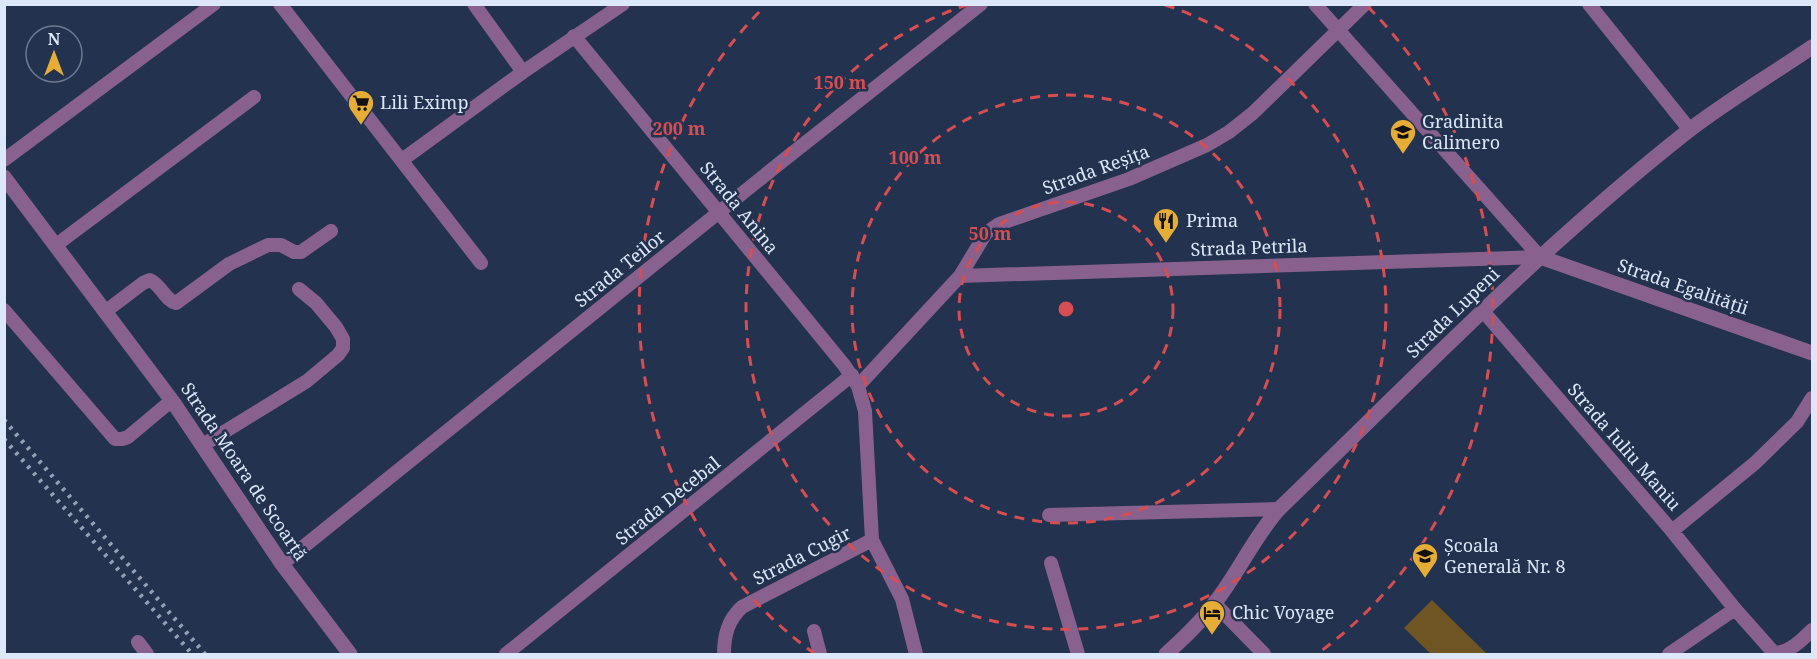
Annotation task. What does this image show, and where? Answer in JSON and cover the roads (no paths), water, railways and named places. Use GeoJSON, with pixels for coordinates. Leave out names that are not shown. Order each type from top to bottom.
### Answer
{"type":"FeatureCollection","features":[{"type":"Feature","properties":{"kind":"street"},"geometry":{"type":"LineString","coordinates":[[4,160],[214,4]]}},
{"type":"Feature","properties":{"kind":"street"},"geometry":{"type":"LineString","coordinates":[[280,4],[481,263]]}},
{"type":"Feature","properties":{"kind":"street"},"geometry":{"type":"LineString","coordinates":[[474,4],[523,72]]}},
{"type":"Feature","properties":{"kind":"street"},"geometry":{"type":"LineString","coordinates":[[402,160],[523,72],[623,4]]}},
{"type":"Feature","properties":{"kind":"street","name":"Strada Teilor"},"geometry":{"type":"LineString","coordinates":[[282,564],[981,4]]}},
{"type":"Feature","properties":{"kind":"street"},"geometry":{"type":"LineString","coordinates":[[1315,4],[1540,257]]}},
{"type":"Feature","properties":{"kind":"street","name":"Strada Reșița"},"geometry":{"type":"LineString","coordinates":[[855,381],[960,276],[979,241],[986,233],[999,224],[1129,179],[1207,145],[1253,113],[1365,4]]}},
{"type":"Feature","properties":{"kind":"street"},"geometry":{"type":"LineString","coordinates":[[1589,4],[1690,130]]}},
{"type":"Feature","properties":{"kind":"street","name":"Strada Anina"},"geometry":{"type":"LineString","coordinates":[[574,36],[855,381]]}},
{"type":"Feature","properties":{"kind":"street","name":"Strada Lupeni"},"geometry":{"type":"LineString","coordinates":[[1167,654],[1190,633],[1215,604],[1256,537],[1279,509],[1540,257],[1690,130],[1812,47]]}},
{"type":"Feature","properties":{"kind":"street"},"geometry":{"type":"LineString","coordinates":[[56,245],[254,98]]}},
{"type":"Feature","properties":{"kind":"street","name":"Strada Moara de Scoarță"},"geometry":{"type":"LineString","coordinates":[[4,177],[173,402],[282,564],[350,654]]}},
{"type":"Feature","properties":{"kind":"street"},"geometry":{"type":"LineString","coordinates":[[106,311],[150,280],[156,283],[172,302],[176,303],[229,264],[258,250],[275,244],[294,252],[301,252],[332,231]]}},
{"type":"Feature","properties":{"kind":"street","name":"Strada Petrila"},"geometry":{"type":"LineString","coordinates":[[960,276],[1540,257]]}},
{"type":"Feature","properties":{"kind":"street","name":"Strada Egalității"},"geometry":{"type":"LineString","coordinates":[[1540,257],[1812,353]]}},
{"type":"Feature","properties":{"kind":"street"},"geometry":{"type":"LineString","coordinates":[[203,446],[307,381],[343,348],[343,339],[336,327],[316,303],[299,289]]}},
{"type":"Feature","properties":{"kind":"street"},"geometry":{"type":"LineString","coordinates":[[4,310],[115,439],[128,437],[173,402]]}},
{"type":"Feature","properties":{"kind":"street","name":"Strada Iuliu Maniu"},"geometry":{"type":"LineString","coordinates":[[1483,311],[1775,654]]}},
{"type":"Feature","properties":{"kind":"street","name":"Strada Cugir"},"geometry":{"type":"LineString","coordinates":[[724,654],[727,630],[732,616],[742,607],[872,540],[865,411],[855,381]]}},
{"type":"Feature","properties":{"kind":"street","name":"Strada Decebal"},"geometry":{"type":"LineString","coordinates":[[506,654],[855,381]]}},
{"type":"Feature","properties":{"kind":"street"},"geometry":{"type":"LineString","coordinates":[[1672,531],[1755,463],[1797,422],[1806,411],[1812,398]]}},
{"type":"Feature","properties":{"kind":"street"},"geometry":{"type":"LineString","coordinates":[[1049,515],[1279,509]]}},
{"type":"Feature","properties":{"kind":"street"},"geometry":{"type":"LineString","coordinates":[[872,540],[902,599],[916,654]]}},
{"type":"Feature","properties":{"kind":"street"},"geometry":{"type":"LineString","coordinates":[[1051,563],[1078,654]]}},
{"type":"Feature","properties":{"kind":"street"},"geometry":{"type":"LineString","coordinates":[[1215,604],[1264,654]]}},
{"type":"Feature","properties":{"kind":"street"},"geometry":{"type":"LineString","coordinates":[[1669,654],[1735,609]]}},
{"type":"Feature","properties":{"kind":"street"},"geometry":{"type":"LineString","coordinates":[[1775,654],[1791,648],[1812,630]]}},
{"type":"Feature","properties":{"kind":"street"},"geometry":{"type":"LineString","coordinates":[[814,631],[820,654]]}},
{"type":"Feature","properties":{"kind":"street"},"geometry":{"type":"LineString","coordinates":[[138,642],[147,654]]}},
{"type":"Feature","properties":{"kind":"railway"},"geometry":{"type":"LineString","coordinates":[[4,420],[205,654]]}},
{"type":"Feature","properties":{"kind":"railway"},"geometry":{"type":"LineString","coordinates":[[4,439],[192,654]]}},
{"type":"Feature","properties":{"kind":"place","name":"Lili Eximp"},"geometry":{"type":"Point","coordinates":[361,126]}},
{"type":"Feature","properties":{"kind":"place","name":"Gradinita Calimero"},"geometry":{"type":"Point","coordinates":[1403,155]}},
{"type":"Feature","properties":{"kind":"place","name":"Prima"},"geometry":{"type":"Point","coordinates":[1166,244]}},
{"type":"Feature","properties":{"kind":"place","name":"Școala Generală Nr. 8"},"geometry":{"type":"Point","coordinates":[1425,579]}},
{"type":"Feature","properties":{"kind":"place","name":"Chic Voyage"},"geometry":{"type":"Point","coordinates":[1212,636]}}]}
